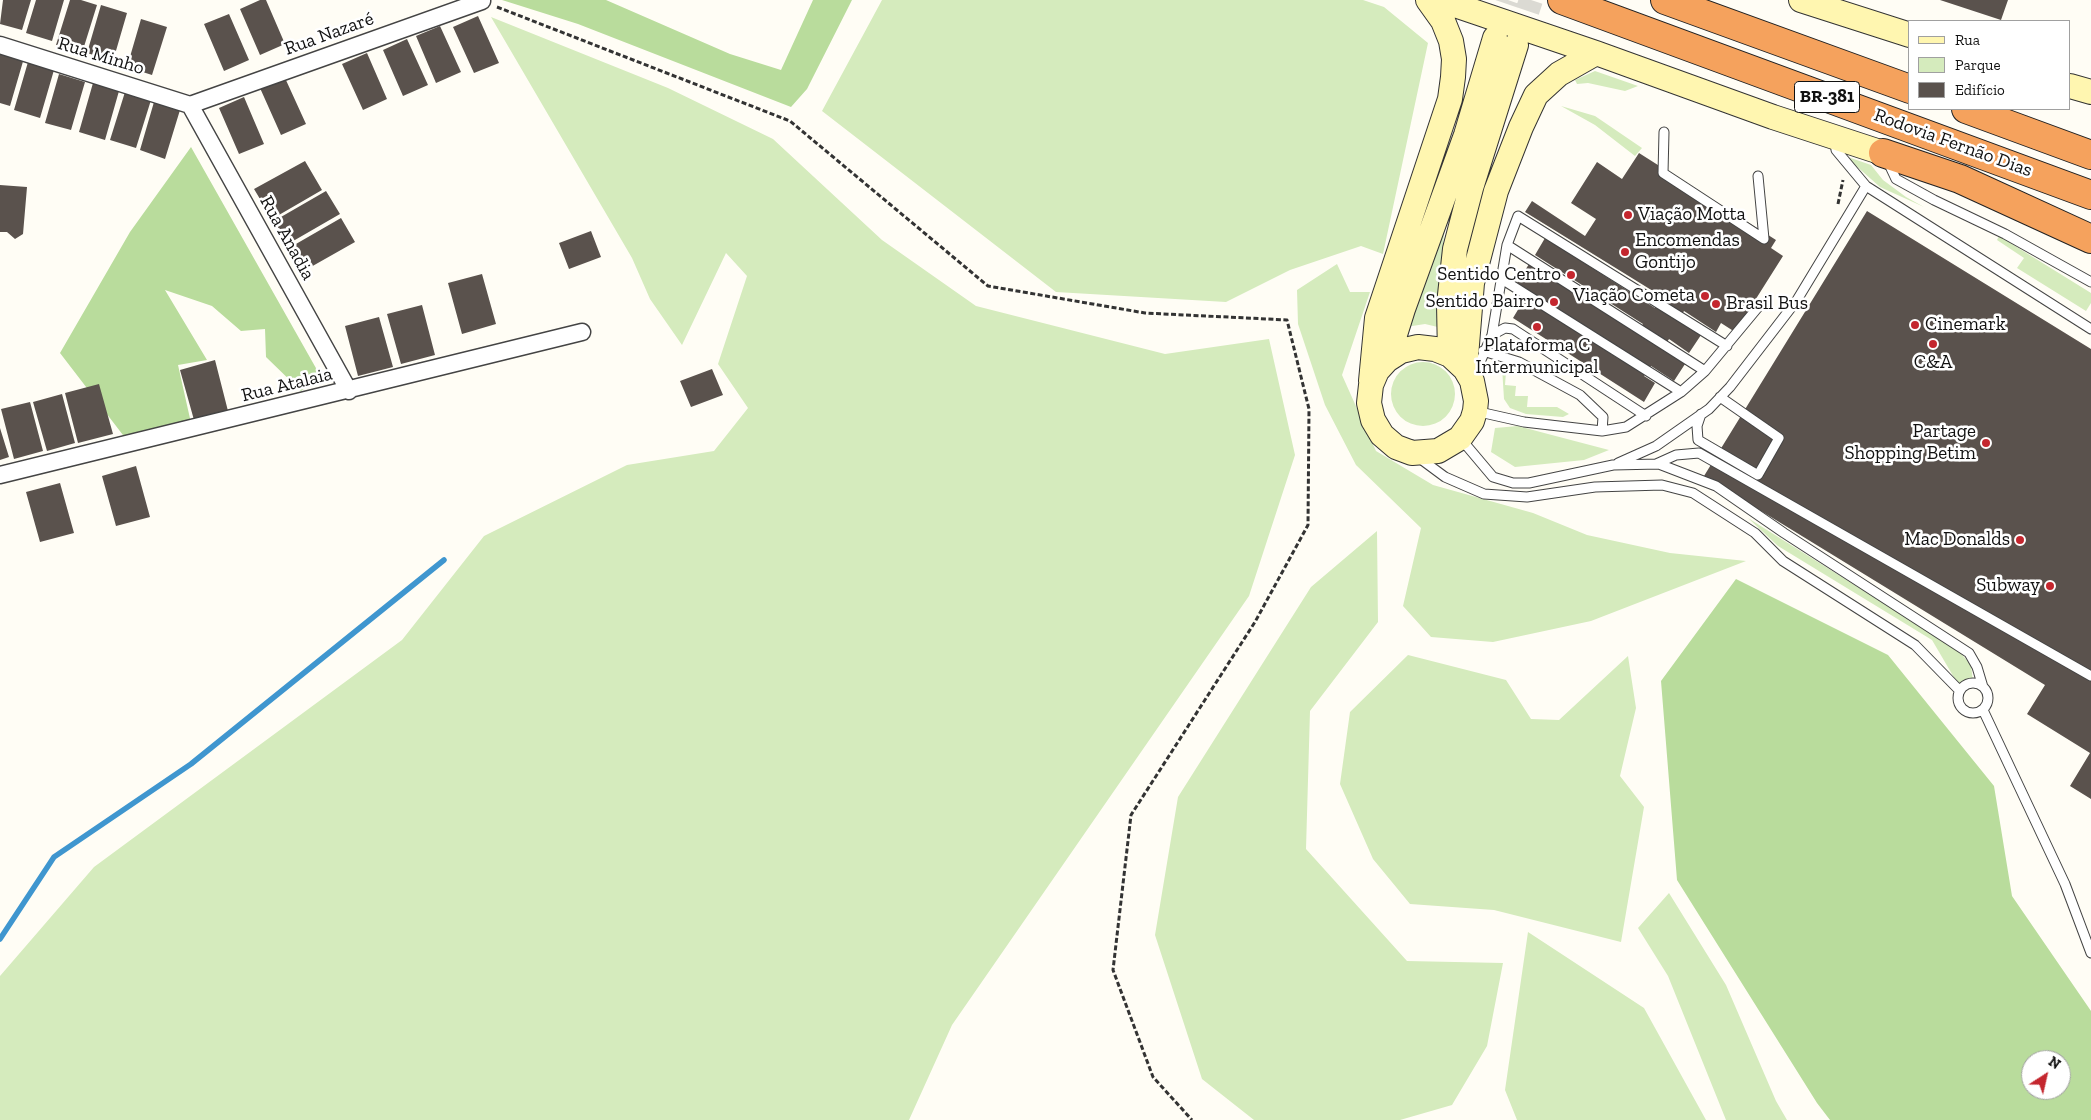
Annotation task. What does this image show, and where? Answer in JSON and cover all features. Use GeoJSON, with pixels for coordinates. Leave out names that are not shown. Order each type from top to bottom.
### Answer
{"type":"FeatureCollection","features":[{"type":"Feature","properties":{"kind":"highway","name":"Rodovia Fernão Dias"},"geometry":{"type":"LineString","coordinates":[[1562,0],[2091,195]]}},
{"type":"Feature","properties":{"kind":"highway","name":"Rodovia Fernão Dias"},"geometry":{"type":"LineString","coordinates":[[1665,0],[1908,87]]}},
{"type":"Feature","properties":{"kind":"highway","name":"Rodovia Fernão Dias"},"geometry":{"type":"LineString","coordinates":[[1969,110],[2091,155]]}},
{"type":"Feature","properties":{"kind":"highway","name":"BR-381"},"geometry":{"type":"LineString","coordinates":[[1883,153],[1960,179],[2091,238]]}},
{"type":"Feature","properties":{"kind":"main road"},"geometry":{"type":"LineString","coordinates":[[1387,360],[1403,309],[1466,136],[1506,42],[1479,163],[1455,249],[1449,304],[1463,368],[1475,391],[1475,411],[1467,430],[1460,438],[1438,451],[1425,454],[1412,453],[1396,447],[1382,435],[1373,420],[1369,403],[1377,318],[1450,99],[1454,59],[1451,41],[1442,21],[1428,0]]}},
{"type":"Feature","properties":{"kind":"main road","name":"Rodovia Fernão Dias"},"geometry":{"type":"LineString","coordinates":[[1440,0],[1596,53],[1834,138],[1883,153]]}},
{"type":"Feature","properties":{"kind":"main road"},"geometry":{"type":"LineString","coordinates":[[1801,0],[1908,34]]}},
{"type":"Feature","properties":{"kind":"main road"},"geometry":{"type":"LineString","coordinates":[[1463,368],[1472,283],[1496,192],[1521,127],[1536,95],[1559,74],[1596,53]]}},
{"type":"Feature","properties":{"kind":"main road"},"geometry":{"type":"LineString","coordinates":[[2071,86],[2091,92]]}},
{"type":"Feature","properties":{"kind":"main road"},"geometry":{"type":"LineString","coordinates":[[1371,385],[1377,372],[1387,360],[1402,351],[1418,347],[1435,349],[1463,368]]}},
{"type":"Feature","properties":{"kind":"street","name":"Rua Nazaré"},"geometry":{"type":"LineString","coordinates":[[190,105],[481,0]]}},
{"type":"Feature","properties":{"kind":"street","name":"Rua Minho"},"geometry":{"type":"LineString","coordinates":[[0,45],[190,105]]}},
{"type":"Feature","properties":{"kind":"street","name":"Rua Anadia"},"geometry":{"type":"LineString","coordinates":[[190,105],[349,390]]}},
{"type":"Feature","properties":{"kind":"street","name":"Rua Atalaia"},"geometry":{"type":"LineString","coordinates":[[0,475],[582,332]]}},
{"type":"Feature","properties":{"kind":"lane"},"geometry":{"type":"LineString","coordinates":[[1664,132],[1663,173],[1764,239],[1758,176]]}},
{"type":"Feature","properties":{"kind":"lane"},"geometry":{"type":"LineString","coordinates":[[1834,138],[1836,150],[1866,186],[2091,329]]}},
{"type":"Feature","properties":{"kind":"lane"},"geometry":{"type":"LineString","coordinates":[[1883,153],[1896,179],[1934,200],[2005,234],[2091,282]]}},
{"type":"Feature","properties":{"kind":"lane"},"geometry":{"type":"LineString","coordinates":[[1613,465],[1656,446],[1701,414],[1720,397],[1797,300],[1866,186]]}},
{"type":"Feature","properties":{"kind":"lane"},"geometry":{"type":"LineString","coordinates":[[1463,368],[1483,351],[1492,336],[1500,278],[1507,245],[1518,216],[1727,346]]}},
{"type":"Feature","properties":{"kind":"lane"},"geometry":{"type":"LineString","coordinates":[[1507,245],[1705,371]]}},
{"type":"Feature","properties":{"kind":"lane"},"geometry":{"type":"LineString","coordinates":[[1500,278],[1681,392]]}},
{"type":"Feature","properties":{"kind":"lane"},"geometry":{"type":"LineString","coordinates":[[1475,411],[1524,422],[1602,431],[1626,427],[1681,392],[1705,371],[1759,306]]}},
{"type":"Feature","properties":{"kind":"lane"},"geometry":{"type":"LineString","coordinates":[[1492,336],[1505,328],[1513,329],[1646,416]]}},
{"type":"Feature","properties":{"kind":"lane"},"geometry":{"type":"LineString","coordinates":[[1483,351],[1519,362],[1580,395],[1602,417],[1602,431]]}},
{"type":"Feature","properties":{"kind":"lane"},"geometry":{"type":"LineString","coordinates":[[1701,414],[1698,426],[1698,440],[1758,476],[1779,438],[1720,397]]}},
{"type":"Feature","properties":{"kind":"lane"},"geometry":{"type":"LineString","coordinates":[[1460,438],[1493,477],[1513,483],[1530,483],[1613,465],[1656,464],[1690,474],[1716,486],[1784,533],[1969,654],[1977,667],[1988,701],[1983,710],[1973,713],[1964,710],[1958,701],[1960,691],[1970,683],[1983,687]]}},
{"type":"Feature","properties":{"kind":"lane"},"geometry":{"type":"LineString","coordinates":[[1412,453],[1445,477],[1484,494],[1527,497],[1595,487],[1662,485],[1693,493],[1755,533],[1783,561],[1915,645],[1960,691]]}},
{"type":"Feature","properties":{"kind":"lane"},"geometry":{"type":"LineString","coordinates":[[1656,464],[1676,455],[1699,453],[2091,676]]}},
{"type":"Feature","properties":{"kind":"lane"},"geometry":{"type":"LineString","coordinates":[[1983,710],[2065,884],[2091,953]]}},
{"type":"Feature","properties":{"kind":"path"},"geometry":{"type":"LineString","coordinates":[[481,0],[790,121],[988,286],[1145,313],[1287,320],[1309,410],[1308,525],[1255,622],[1132,815],[1112,970],[1153,1077],[1192,1120]]}},
{"type":"Feature","properties":{"kind":"path"},"geometry":{"type":"LineString","coordinates":[[1836,212],[1843,180],[1840,172]]}},
{"type":"Feature","properties":{"kind":"green space"},"geometry":{"type":"Polygon","coordinates":[[[502,0],[606,0],[730,54],[781,70],[813,0],[852,0],[807,89],[791,107],[578,24],[502,0]]]}},
{"type":"Feature","properties":{"kind":"green space"},"geometry":{"type":"Polygon","coordinates":[[[882,0],[1363,0],[1384,7],[1428,43],[1383,254],[1361,246],[1290,270],[1226,302],[1056,292],[822,111],[882,0]]]}},
{"type":"Feature","properties":{"kind":"green space"},"geometry":{"type":"Polygon","coordinates":[[[491,17],[668,88],[773,139],[882,240],[976,306],[1165,354],[1269,339],[1295,455],[1249,596],[952,1025],[909,1120],[0,1120],[0,976],[94,867],[402,640],[484,536],[627,465],[714,451],[748,408],[718,364],[747,276],[726,253],[682,345],[650,299],[632,258],[491,17]]]}},
{"type":"Feature","properties":{"kind":"green space"},"geometry":{"type":"Polygon","coordinates":[[[1595,71],[1638,86],[1625,91],[1588,83],[1577,84],[1575,80],[1595,71]]]}},
{"type":"Feature","properties":{"kind":"green space"},"geometry":{"type":"Polygon","coordinates":[[[1561,106],[1595,116],[1642,148],[1635,156],[1595,125],[1561,106]]]}},
{"type":"Feature","properties":{"kind":"green space"},"geometry":{"type":"Polygon","coordinates":[[[191,147],[321,377],[301,391],[266,357],[265,329],[241,331],[212,306],[165,290],[207,360],[178,365],[191,423],[126,439],[60,353],[130,232],[191,147]]]}},
{"type":"Feature","properties":{"kind":"green space"},"geometry":{"type":"Polygon","coordinates":[[[1845,156],[1871,165],[1883,180],[1906,197],[1924,207],[1880,187],[1845,156]]]}},
{"type":"Feature","properties":{"kind":"green space"},"geometry":{"type":"Polygon","coordinates":[[[1445,225],[1440,275],[1442,328],[1425,324],[1406,327],[1445,225]]]}},
{"type":"Feature","properties":{"kind":"green space"},"geometry":{"type":"Polygon","coordinates":[[[1999,236],[2091,293],[2091,303],[2086,311],[2017,268],[2024,258],[1997,240],[1999,236]]]}},
{"type":"Feature","properties":{"kind":"green space"},"geometry":{"type":"Polygon","coordinates":[[[1337,264],[1350,292],[1370,292],[1342,375],[1376,451],[1433,485],[1533,513],[1587,535],[1670,553],[1746,561],[1591,621],[1493,642],[1431,637],[1403,606],[1421,528],[1356,465],[1325,405],[1298,324],[1297,290],[1337,264]]]}},
{"type":"Feature","properties":{"kind":"green space"},"geometry":{"type":"Polygon","coordinates":[[[1423,362],[1441,368],[1449,376],[1455,394],[1449,412],[1441,420],[1423,426],[1405,420],[1397,412],[1391,394],[1397,376],[1405,368],[1423,362]]]}},
{"type":"Feature","properties":{"kind":"green space"},"geometry":{"type":"Polygon","coordinates":[[[1506,362],[1518,366],[1520,372],[1506,372],[1505,385],[1516,386],[1515,396],[1528,396],[1527,407],[1557,407],[1569,414],[1563,417],[1526,414],[1510,408],[1504,399],[1502,367],[1506,362]]]}},
{"type":"Feature","properties":{"kind":"green space"},"geometry":{"type":"Polygon","coordinates":[[[1518,426],[1609,450],[1584,460],[1515,467],[1491,452],[1495,428],[1518,426]]]}},
{"type":"Feature","properties":{"kind":"green space"},"geometry":{"type":"Polygon","coordinates":[[[1748,518],[1958,650],[1971,665],[1973,682],[1965,682],[1959,686],[1932,640],[1778,546],[1748,518]]]}},
{"type":"Feature","properties":{"kind":"green space"},"geometry":{"type":"Polygon","coordinates":[[[1377,531],[1378,622],[1310,711],[1306,849],[1407,961],[1503,963],[1487,1046],[1452,1105],[1400,1120],[1254,1120],[1202,1079],[1155,935],[1178,797],[1311,587],[1377,531]]]}},
{"type":"Feature","properties":{"kind":"green space"},"geometry":{"type":"Polygon","coordinates":[[[1736,579],[1888,655],[1994,786],[2012,896],[2091,1011],[2091,1120],[1830,1120],[1817,1103],[1677,880],[1661,681],[1736,579]]]}},
{"type":"Feature","properties":{"kind":"green space"},"geometry":{"type":"Polygon","coordinates":[[[1408,655],[1506,680],[1531,719],[1559,720],[1628,656],[1636,708],[1620,776],[1644,807],[1621,942],[1494,910],[1410,904],[1373,859],[1340,784],[1350,712],[1408,655]]]}},
{"type":"Feature","properties":{"kind":"green space"},"geometry":{"type":"Polygon","coordinates":[[[1669,893],[1726,985],[1776,1101],[1787,1120],[1726,1120],[1668,976],[1638,928],[1669,893]]]}},
{"type":"Feature","properties":{"kind":"green space"},"geometry":{"type":"Polygon","coordinates":[[[1528,932],[1644,1008],[1706,1120],[1517,1120],[1505,1090],[1528,932]]]}},
{"type":"Feature","properties":{"kind":"building"},"geometry":{"type":"Polygon","coordinates":[[[3,0],[31,0],[22,30],[0,24],[3,0]]]}},
{"type":"Feature","properties":{"kind":"building"},"geometry":{"type":"Polygon","coordinates":[[[36,0],[64,0],[52,41],[26,33],[36,0]]]}},
{"type":"Feature","properties":{"kind":"building"},"geometry":{"type":"Polygon","coordinates":[[[70,0],[81,0],[97,5],[82,53],[56,45],[70,0]]]}},
{"type":"Feature","properties":{"kind":"building"},"geometry":{"type":"Polygon","coordinates":[[[260,0],[266,0],[285,44],[260,55],[240,9],[260,0]]]}},
{"type":"Feature","properties":{"kind":"building"},"geometry":{"type":"Polygon","coordinates":[[[1940,0],[2008,0],[2001,20],[1940,0]]]}},
{"type":"Feature","properties":{"kind":"building"},"geometry":{"type":"Polygon","coordinates":[[[101,5],[127,13],[113,61],[87,53],[101,5]]]}},
{"type":"Feature","properties":{"kind":"building"},"geometry":{"type":"Polygon","coordinates":[[[229,14],[249,60],[224,71],[204,24],[229,14]]]}},
{"type":"Feature","properties":{"kind":"building"},"geometry":{"type":"Polygon","coordinates":[[[478,16],[499,63],[474,73],[453,27],[478,16]]]}},
{"type":"Feature","properties":{"kind":"building"},"geometry":{"type":"Polygon","coordinates":[[[141,19],[167,27],[152,75],[127,67],[141,19]]]}},
{"type":"Feature","properties":{"kind":"building"},"geometry":{"type":"Polygon","coordinates":[[[440,26],[461,72],[436,83],[416,36],[440,26]]]}},
{"type":"Feature","properties":{"kind":"building"},"geometry":{"type":"Polygon","coordinates":[[[407,39],[428,85],[403,96],[383,50],[407,39]]]}},
{"type":"Feature","properties":{"kind":"building"},"geometry":{"type":"Polygon","coordinates":[[[0,50],[24,58],[10,106],[0,103],[0,50]]]}},
{"type":"Feature","properties":{"kind":"building"},"geometry":{"type":"Polygon","coordinates":[[[367,53],[387,99],[363,110],[342,64],[367,53]]]}},
{"type":"Feature","properties":{"kind":"building"},"geometry":{"type":"Polygon","coordinates":[[[28,62],[54,70],[40,118],[14,110],[28,62]]]}},
{"type":"Feature","properties":{"kind":"building"},"geometry":{"type":"Polygon","coordinates":[[[59,74],[85,82],[71,130],[45,123],[59,74]]]}},
{"type":"Feature","properties":{"kind":"building"},"geometry":{"type":"Polygon","coordinates":[[[285,78],[306,124],[281,135],[260,88],[285,78]]]}},
{"type":"Feature","properties":{"kind":"building"},"geometry":{"type":"Polygon","coordinates":[[[93,83],[119,91],[105,140],[79,132],[93,83]]]}},
{"type":"Feature","properties":{"kind":"building"},"geometry":{"type":"Polygon","coordinates":[[[125,92],[151,100],[136,148],[110,140],[125,92]]]}},
{"type":"Feature","properties":{"kind":"building"},"geometry":{"type":"Polygon","coordinates":[[[244,97],[264,144],[239,154],[219,108],[244,97]]]}},
{"type":"Feature","properties":{"kind":"building"},"geometry":{"type":"Polygon","coordinates":[[[154,102],[180,110],[165,159],[140,150],[154,102]]]}},
{"type":"Feature","properties":{"kind":"building"},"geometry":{"type":"Polygon","coordinates":[[[1639,153],[1776,240],[1771,248],[1783,256],[1735,332],[1721,323],[1716,332],[1684,311],[1678,321],[1701,335],[1689,353],[1669,339],[1663,349],[1685,364],[1674,381],[1651,366],[1644,376],[1655,383],[1644,402],[1513,318],[1525,298],[1619,359],[1625,351],[1517,283],[1529,264],[1637,333],[1643,324],[1535,255],[1545,238],[1655,308],[1661,296],[1525,212],[1532,201],[1585,236],[1596,219],[1571,203],[1597,162],[1622,179],[1639,153]]]}},
{"type":"Feature","properties":{"kind":"building"},"geometry":{"type":"Polygon","coordinates":[[[305,161],[322,190],[272,219],[254,189],[305,161]]]}},
{"type":"Feature","properties":{"kind":"building"},"geometry":{"type":"Polygon","coordinates":[[[0,185],[27,187],[23,234],[15,239],[7,232],[0,232],[0,185]]]}},
{"type":"Feature","properties":{"kind":"building"},"geometry":{"type":"Polygon","coordinates":[[[326,191],[340,214],[288,244],[274,221],[326,191]]]}},
{"type":"Feature","properties":{"kind":"building","name":"Partage Shopping Betim"},"geometry":{"type":"Polygon","coordinates":[[[1867,211],[2091,349],[2091,799],[2070,786],[2090,753],[2027,714],[2045,685],[1704,476],[1867,211]]]}},
{"type":"Feature","properties":{"kind":"building"},"geometry":{"type":"Polygon","coordinates":[[[341,218],[355,242],[302,272],[289,248],[341,218]]]}},
{"type":"Feature","properties":{"kind":"building"},"geometry":{"type":"Polygon","coordinates":[[[591,231],[601,257],[569,269],[559,243],[591,231]]]}},
{"type":"Feature","properties":{"kind":"building"},"geometry":{"type":"Polygon","coordinates":[[[482,274],[496,324],[462,334],[448,283],[482,274]]]}},
{"type":"Feature","properties":{"kind":"building"},"geometry":{"type":"Polygon","coordinates":[[[422,305],[435,355],[401,364],[387,314],[422,305]]]}},
{"type":"Feature","properties":{"kind":"building"},"geometry":{"type":"Polygon","coordinates":[[[379,317],[393,367],[358,376],[345,326],[379,317]]]}},
{"type":"Feature","properties":{"kind":"building"},"geometry":{"type":"Polygon","coordinates":[[[215,360],[228,411],[194,420],[180,370],[215,360]]]}},
{"type":"Feature","properties":{"kind":"building"},"geometry":{"type":"Polygon","coordinates":[[[712,369],[723,395],[691,407],[680,381],[712,369]]]}},
{"type":"Feature","properties":{"kind":"building"},"geometry":{"type":"Polygon","coordinates":[[[99,384],[113,434],[78,443],[65,393],[99,384]]]}},
{"type":"Feature","properties":{"kind":"building"},"geometry":{"type":"Polygon","coordinates":[[[62,394],[75,443],[47,451],[33,402],[62,394]]]}},
{"type":"Feature","properties":{"kind":"building"},"geometry":{"type":"Polygon","coordinates":[[[30,402],[43,451],[14,459],[1,409],[30,402]]]}},
{"type":"Feature","properties":{"kind":"building"},"geometry":{"type":"Polygon","coordinates":[[[0,428],[9,457],[0,460],[0,428]]]}},
{"type":"Feature","properties":{"kind":"building"},"geometry":{"type":"Polygon","coordinates":[[[136,466],[150,517],[116,526],[102,476],[136,466]]]}},
{"type":"Feature","properties":{"kind":"building"},"geometry":{"type":"Polygon","coordinates":[[[60,483],[74,533],[40,542],[26,492],[60,483]]]}},
{"type":"Feature","properties":{"kind":"waterway"},"geometry":{"type":"LineString","coordinates":[[0,939],[54,857],[191,764],[444,560]]}},
{"type":"Feature","properties":{"kind":"tunnel"},"geometry":{"type":"LineString","coordinates":[[1495,38],[1508,0]]}},
{"type":"Feature","properties":{"kind":"tunnel"},"geometry":{"type":"LineString","coordinates":[[1516,45],[1531,0]]}},
{"type":"Feature","properties":{"kind":"place","name":"Viação Motta"},"geometry":{"type":"Point","coordinates":[1628,215]}},
{"type":"Feature","properties":{"kind":"place","name":"Encomendas Gontijo"},"geometry":{"type":"Point","coordinates":[1625,252]}},
{"type":"Feature","properties":{"kind":"place","name":"Sentido Centro"},"geometry":{"type":"Point","coordinates":[1571,275]}},
{"type":"Feature","properties":{"kind":"place","name":"Viação Cometa"},"geometry":{"type":"Point","coordinates":[1705,296]}},
{"type":"Feature","properties":{"kind":"place","name":"Sentido Bairro"},"geometry":{"type":"Point","coordinates":[1554,302]}},
{"type":"Feature","properties":{"kind":"place","name":"Brasil Bus"},"geometry":{"type":"Point","coordinates":[1716,304]}},
{"type":"Feature","properties":{"kind":"place","name":"Cinemark"},"geometry":{"type":"Point","coordinates":[1915,325]}},
{"type":"Feature","properties":{"kind":"place","name":"Plataforma C Intermunicipal"},"geometry":{"type":"Point","coordinates":[1537,327]}},
{"type":"Feature","properties":{"kind":"place","name":"C&A"},"geometry":{"type":"Point","coordinates":[1933,344]}},
{"type":"Feature","properties":{"kind":"place","name":"Partage Shopping Betim"},"geometry":{"type":"Point","coordinates":[1986,443]}},
{"type":"Feature","properties":{"kind":"place","name":"Mac Donalds"},"geometry":{"type":"Point","coordinates":[2020,540]}},
{"type":"Feature","properties":{"kind":"place","name":"Subway"},"geometry":{"type":"Point","coordinates":[2050,586]}}]}
